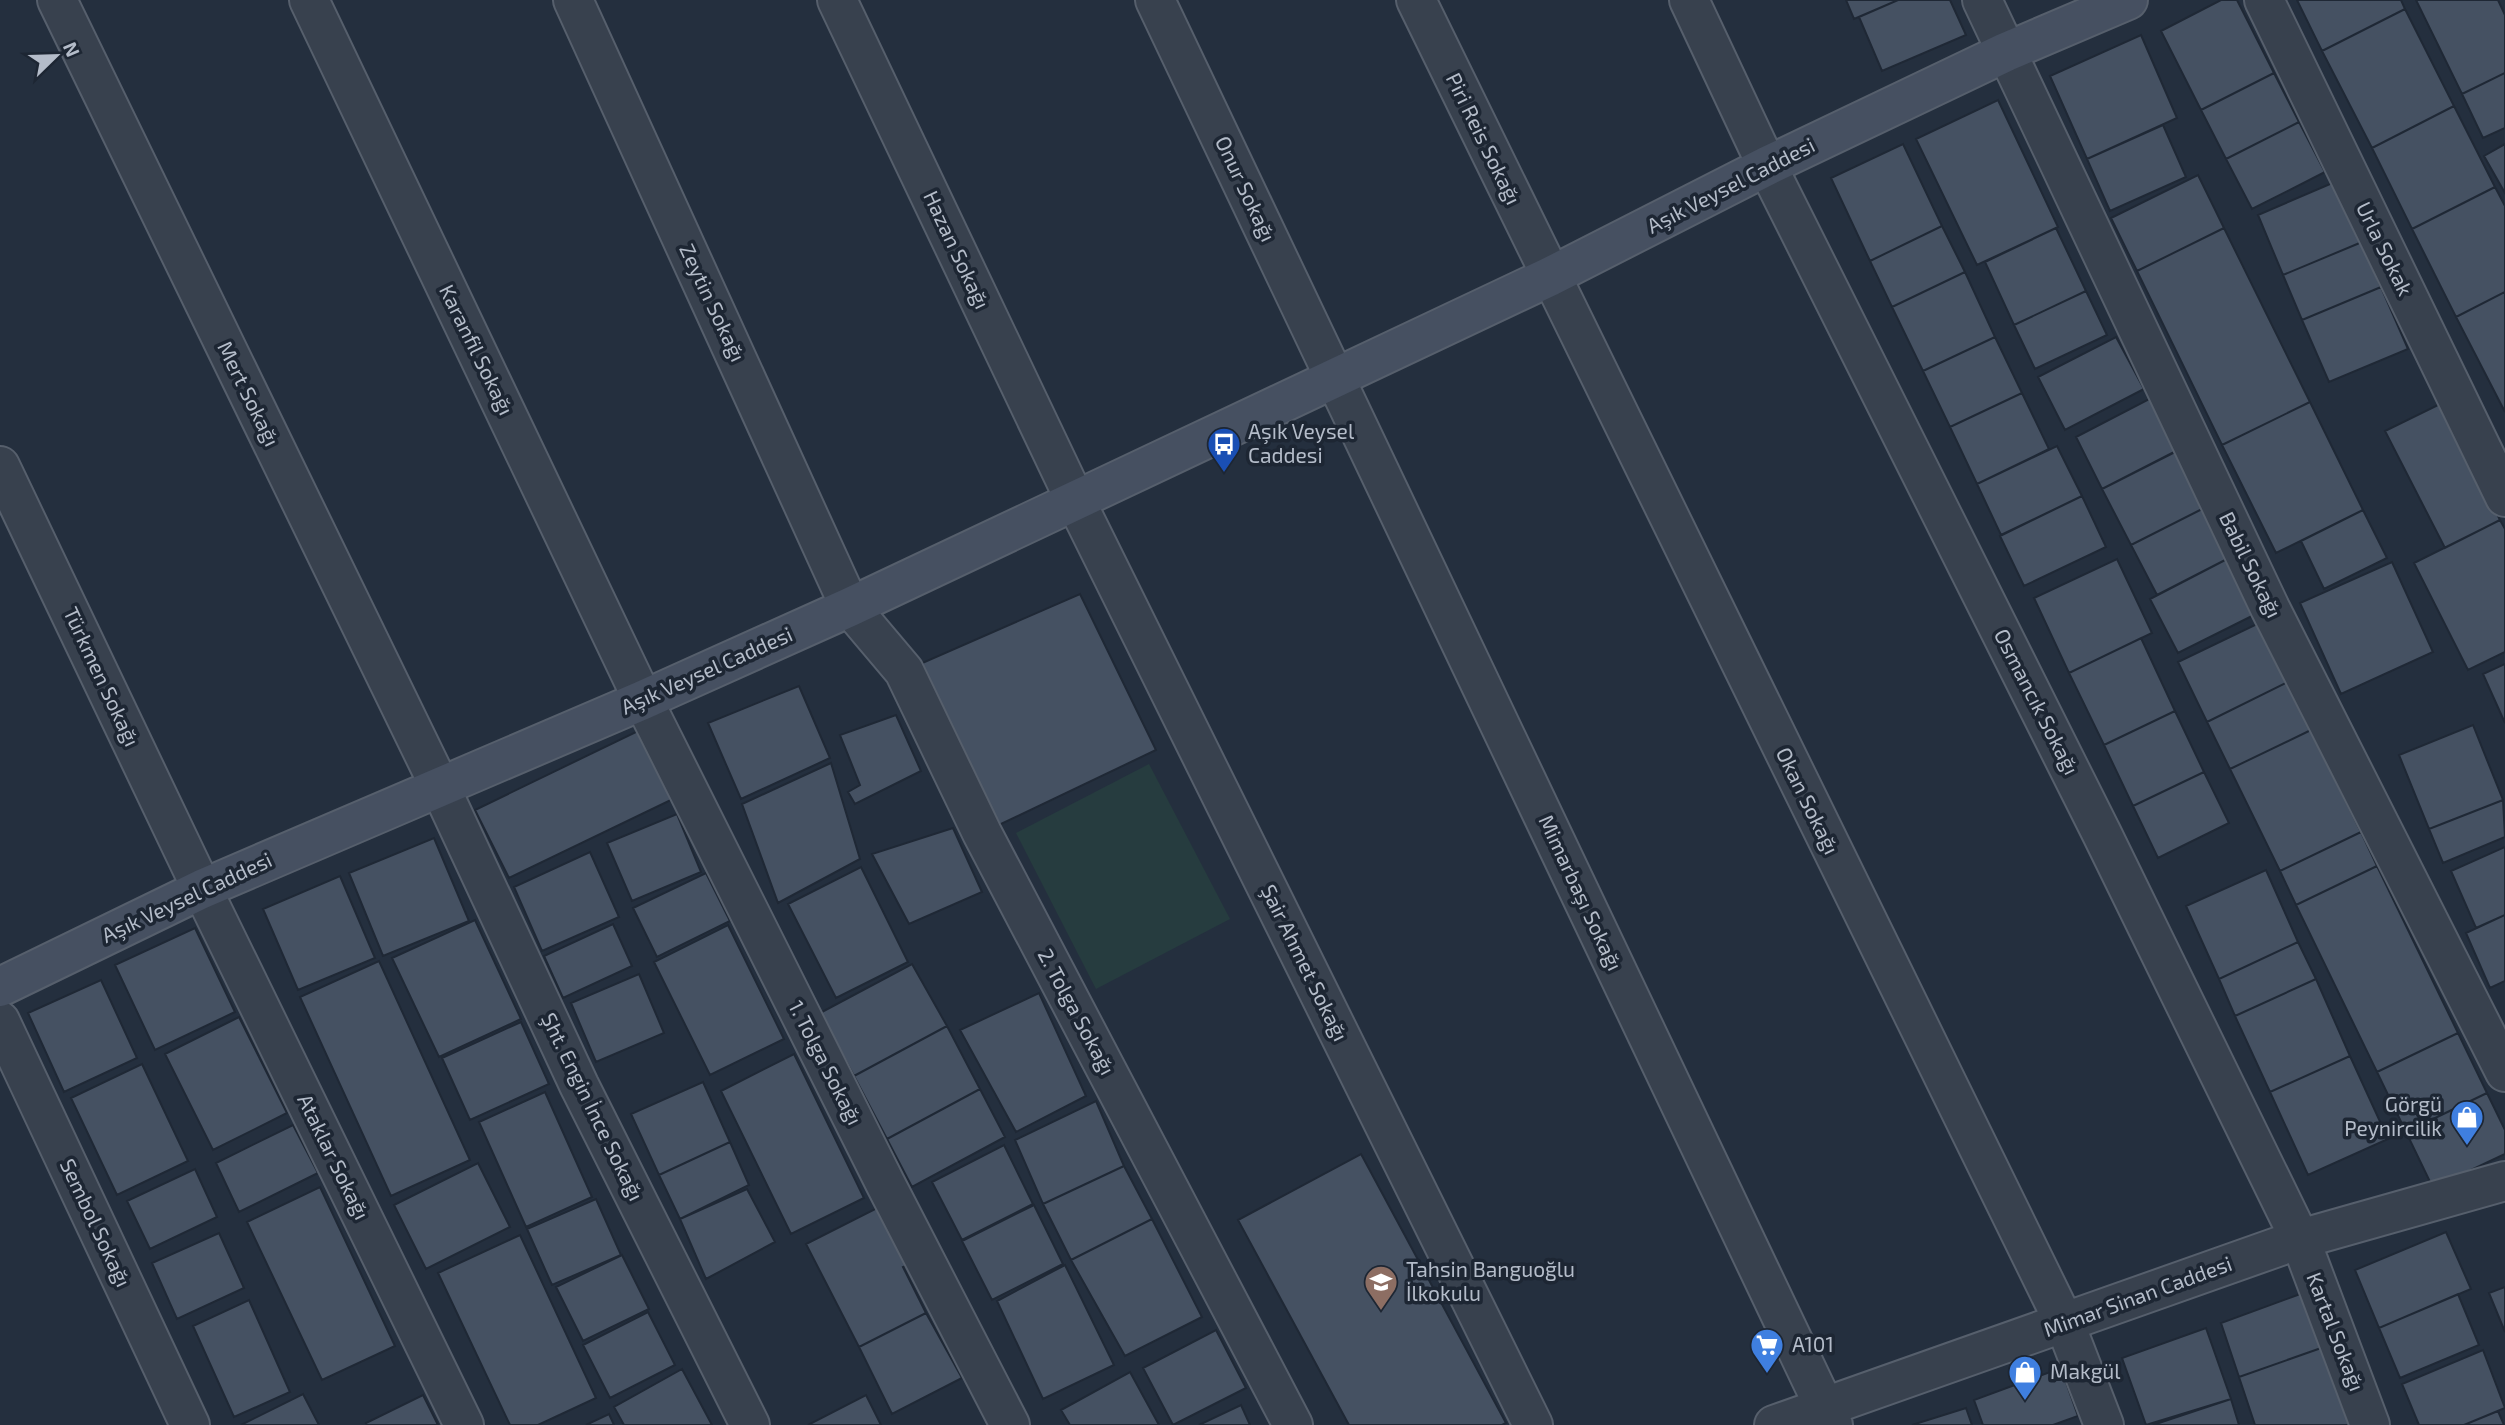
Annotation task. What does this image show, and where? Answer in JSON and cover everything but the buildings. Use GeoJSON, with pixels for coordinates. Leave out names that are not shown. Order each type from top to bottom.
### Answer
{"type":"FeatureCollection","features":[{"type":"Feature","properties":{"kind":"main road","name":"Aşık Veysel Caddesi"},"geometry":{"type":"LineString","coordinates":[[0,987],[202,889],[643,700],[850,607],[1549,277],[1767,166],[2006,52],[2128,0]]}},
{"type":"Feature","properties":{"kind":"street","name":"Mert Sokağı"},"geometry":{"type":"LineString","coordinates":[[57,0],[440,787]]}},
{"type":"Feature","properties":{"kind":"street","name":"Karanfil Sokağı"},"geometry":{"type":"LineString","coordinates":[[309,0],[643,700]]}},
{"type":"Feature","properties":{"kind":"street","name":"Zeytin Sokağı"},"geometry":{"type":"LineString","coordinates":[[573,0],[850,607]]}},
{"type":"Feature","properties":{"kind":"street","name":"Hazan Sokağı"},"geometry":{"type":"LineString","coordinates":[[837,0],[1075,500]]}},
{"type":"Feature","properties":{"kind":"street","name":"Onur Sokağı"},"geometry":{"type":"LineString","coordinates":[[1155,0],[1335,379]]}},
{"type":"Feature","properties":{"kind":"street","name":"Piri Reis Sokağı"},"geometry":{"type":"LineString","coordinates":[[1416,0],[1549,277]]}},
{"type":"Feature","properties":{"kind":"street","name":"Osmancık Sokağı"},"geometry":{"type":"LineString","coordinates":[[1689,0],[1767,166],[2096,822],[2300,1239]]}},
{"type":"Feature","properties":{"kind":"street","name":"Babil Sokağı"},"geometry":{"type":"LineString","coordinates":[[1982,0],[2270,608],[2505,1072]]}},
{"type":"Feature","properties":{"kind":"street","name":"Urla Sokak"},"geometry":{"type":"LineString","coordinates":[[2263,0],[2505,497]]}},
{"type":"Feature","properties":{"kind":"street","name":"Okan Sokağı"},"geometry":{"type":"LineString","coordinates":[[1549,277],[2065,1324],[2104,1425]]}},
{"type":"Feature","properties":{"kind":"street","name":"Mimarbaşı Sokağı"},"geometry":{"type":"LineString","coordinates":[[1335,379],[1829,1416]]}},
{"type":"Feature","properties":{"kind":"street","name":"Türkmen Sokağı"},"geometry":{"type":"LineString","coordinates":[[0,466],[202,889]]}},
{"type":"Feature","properties":{"kind":"street","name":"Şair Ahmet Sokağı"},"geometry":{"type":"LineString","coordinates":[[1075,500],[1533,1425]]}},
{"type":"Feature","properties":{"kind":"street","name":"2. Tolga Sokağı"},"geometry":{"type":"LineString","coordinates":[[850,607],[904,671],[982,832],[1293,1425]]}},
{"type":"Feature","properties":{"kind":"street","name":"1. Tolga Sokağı"},"geometry":{"type":"LineString","coordinates":[[643,700],[885,1183],[1010,1425]]}},
{"type":"Feature","properties":{"kind":"street","name":"Şht. Engin İnce Sokağı"},"geometry":{"type":"LineString","coordinates":[[440,787],[579,1085],[750,1425]]}},
{"type":"Feature","properties":{"kind":"street","name":"Ataklar Sokağı"},"geometry":{"type":"LineString","coordinates":[[202,889],[464,1425]]}},
{"type":"Feature","properties":{"kind":"street","name":"Sembol Sokağı"},"geometry":{"type":"LineString","coordinates":[[0,1021],[190,1425]]}},
{"type":"Feature","properties":{"kind":"street","name":"Mimar Sinan Caddesi"},"geometry":{"type":"LineString","coordinates":[[1774,1425],[1829,1416],[2065,1324],[2300,1239],[2505,1181]]}},
{"type":"Feature","properties":{"kind":"street","name":"Kartal Sokağı"},"geometry":{"type":"LineString","coordinates":[[2300,1239],[2370,1425]]}},
{"type":"Feature","properties":{"kind":"green space"},"geometry":{"type":"Polygon","coordinates":[[[1149,764],[1230,919],[1096,989],[1016,833],[1149,764]]]}},
{"type":"Feature","properties":{"kind":"place","name":"Aşık Veysel Caddesi"},"geometry":{"type":"Point","coordinates":[1224,474]}},
{"type":"Feature","properties":{"kind":"place","name":"Görgü Peynircilik"},"geometry":{"type":"Point","coordinates":[2467,1147]}},
{"type":"Feature","properties":{"kind":"place","name":"Tahsin Banguoğlu İlkokulu"},"geometry":{"type":"Point","coordinates":[1381,1312]}},
{"type":"Feature","properties":{"kind":"place","name":"A101"},"geometry":{"type":"Point","coordinates":[1767,1375]}},
{"type":"Feature","properties":{"kind":"place","name":"Makgül"},"geometry":{"type":"Point","coordinates":[2025,1402]}}]}
